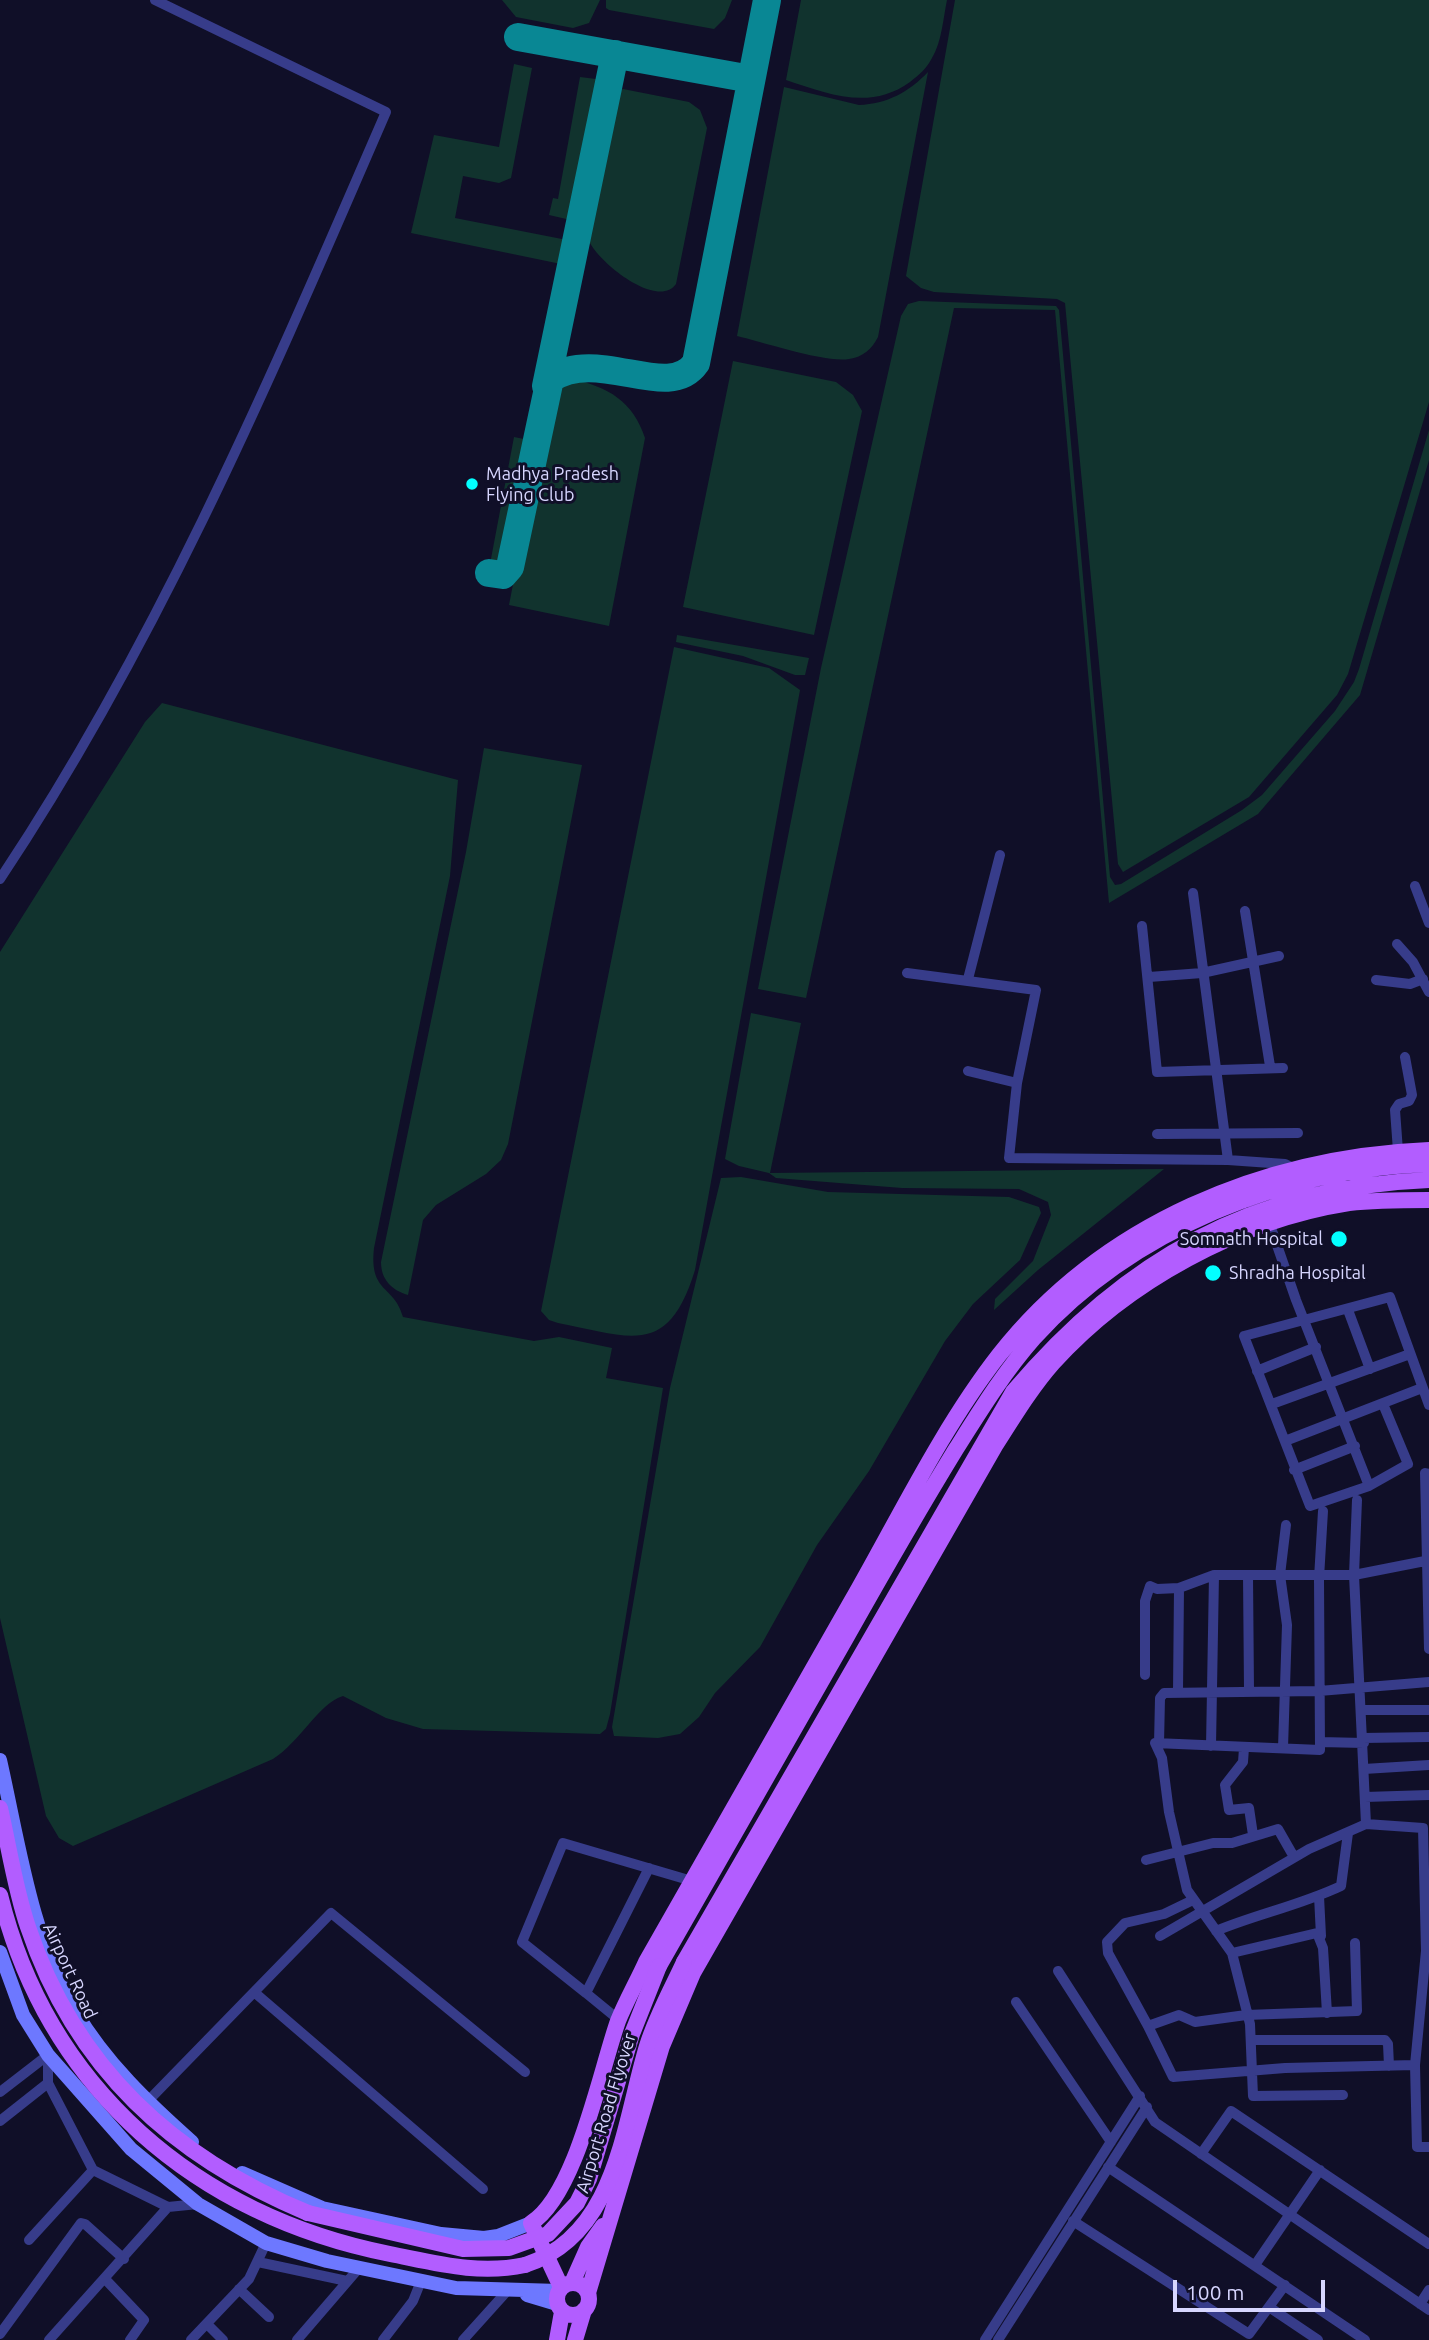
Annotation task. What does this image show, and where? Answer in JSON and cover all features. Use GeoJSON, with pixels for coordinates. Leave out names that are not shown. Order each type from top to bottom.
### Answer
{"type":"FeatureCollection","features":[{"type":"Feature","properties":{"kind":"main road"},"geometry":{"type":"LineString","coordinates":[[694,1886],[957,1417],[1000,1354],[1043,1307],[1078,1276],[1141,1232],[1202,1199],[1293,1168],[1429,1150]]}},
{"type":"Feature","properties":{"kind":"main road"},"geometry":{"type":"LineString","coordinates":[[584,2310],[576,2315],[563,2293],[535,2220],[568,2175],[619,2020],[646,1962],[990,1395],[1033,1340],[1071,1301],[1115,1267],[1211,1213],[1323,1177],[1429,1164]]}},
{"type":"Feature","properties":{"kind":"main road"},"geometry":{"type":"LineString","coordinates":[[575,2340],[589,2302],[588,2293],[662,2046],[712,1924],[1006,1404],[1044,1355],[1073,1326],[1149,1264],[1204,1234],[1327,1191],[1429,1180]]}},
{"type":"Feature","properties":{"kind":"main road"},"geometry":{"type":"LineString","coordinates":[[712,1924],[995,1446],[1053,1364],[1121,1302],[1178,1262],[1210,1246],[1270,1225],[1353,1203],[1429,1200]]}},
{"type":"Feature","properties":{"kind":"main road","name":"Airport Road"},"geometry":{"type":"LineString","coordinates":[[0,1808],[27,1925],[40,1958],[68,2017],[102,2059]]}},
{"type":"Feature","properties":{"kind":"main road","name":"Airport Road Flyover"},"geometry":{"type":"LineString","coordinates":[[102,2059],[114,2079],[180,2143],[218,2169],[270,2197],[336,2221],[388,2234],[463,2249],[509,2248],[548,2234],[566,2218],[583,2193],[634,2028],[694,1886]]}},
{"type":"Feature","properties":{"kind":"main road","name":"Airport Road Flyover"},"geometry":{"type":"LineString","coordinates":[[0,1895],[26,1975],[42,2010],[79,2068],[118,2112],[160,2150],[202,2181],[268,2218],[368,2250],[461,2269],[489,2270],[525,2265],[551,2255],[569,2243],[595,2210],[614,2166],[654,2026],[684,1962],[712,1924]]}},
{"type":"Feature","properties":{"kind":"main road"},"geometry":{"type":"LineString","coordinates":[[557,2340],[563,2293],[588,2247],[610,2216]]}},
{"type":"Feature","properties":{"kind":"main road"},"geometry":{"type":"LineString","coordinates":[[563,2293],[581,2285],[588,2293]]}},
{"type":"Feature","properties":{"kind":"street"},"geometry":{"type":"LineString","coordinates":[[0,879],[124,676],[204,519],[305,300],[386,112],[162,1]]}},
{"type":"Feature","properties":{"kind":"street"},"geometry":{"type":"LineString","coordinates":[[968,979],[1000,855]]}},
{"type":"Feature","properties":{"kind":"street"},"geometry":{"type":"LineString","coordinates":[[1415,886],[1429,923]]}},
{"type":"Feature","properties":{"kind":"street"},"geometry":{"type":"LineString","coordinates":[[1193,893],[1228,1160]]}},
{"type":"Feature","properties":{"kind":"street"},"geometry":{"type":"LineString","coordinates":[[1245,911],[1270,1066]]}},
{"type":"Feature","properties":{"kind":"street"},"geometry":{"type":"LineString","coordinates":[[1142,926],[1157,1072],[1270,1066],[1283,1068]]}},
{"type":"Feature","properties":{"kind":"street"},"geometry":{"type":"LineString","coordinates":[[1397,944],[1423,979],[1429,992]]}},
{"type":"Feature","properties":{"kind":"street"},"geometry":{"type":"LineString","coordinates":[[1149,977],[1202,973],[1279,956]]}},
{"type":"Feature","properties":{"kind":"street"},"geometry":{"type":"LineString","coordinates":[[907,974],[968,979],[1035,990],[1017,1083],[1009,1158],[1228,1160],[1285,1164],[1293,1168]]}},
{"type":"Feature","properties":{"kind":"street"},"geometry":{"type":"LineString","coordinates":[[1376,980],[1405,984],[1423,979]]}},
{"type":"Feature","properties":{"kind":"street"},"geometry":{"type":"LineString","coordinates":[[1398,1152],[1395,1110],[1399,1104],[1409,1101],[1412,1095],[1405,1057]]}},
{"type":"Feature","properties":{"kind":"street"},"geometry":{"type":"LineString","coordinates":[[968,1071],[1017,1083]]}},
{"type":"Feature","properties":{"kind":"street"},"geometry":{"type":"LineString","coordinates":[[1157,1134],[1298,1133]]}},
{"type":"Feature","properties":{"kind":"street"},"geometry":{"type":"LineString","coordinates":[[1270,1225],[1369,1486]]}},
{"type":"Feature","properties":{"kind":"street"},"geometry":{"type":"LineString","coordinates":[[1383,1404],[1408,1464],[1369,1486],[1310,1506],[1244,1336],[1390,1297],[1429,1405]]}},
{"type":"Feature","properties":{"kind":"street"},"geometry":{"type":"LineString","coordinates":[[1348,1310],[1370,1369]]}},
{"type":"Feature","properties":{"kind":"street"},"geometry":{"type":"LineString","coordinates":[[1257,1371],[1316,1347]]}},
{"type":"Feature","properties":{"kind":"street"},"geometry":{"type":"LineString","coordinates":[[1272,1404],[1410,1354]]}},
{"type":"Feature","properties":{"kind":"street"},"geometry":{"type":"LineString","coordinates":[[1285,1441],[1422,1388]]}},
{"type":"Feature","properties":{"kind":"street"},"geometry":{"type":"LineString","coordinates":[[1294,1470],[1355,1446]]}},
{"type":"Feature","properties":{"kind":"street"},"geometry":{"type":"LineString","coordinates":[[1429,1474],[1425,1473],[1429,1649]]}},
{"type":"Feature","properties":{"kind":"street"},"geometry":{"type":"LineString","coordinates":[[1357,1500],[1354,1576],[1359,1686],[1363,1710],[1366,1824]]}},
{"type":"Feature","properties":{"kind":"street"},"geometry":{"type":"LineString","coordinates":[[1322,1511],[1319,1578],[1320,1751],[1155,1744],[1162,1758],[1169,1812],[1180,1850],[1187,1890],[1232,1953],[1251,2040],[1253,2096],[1343,2095]]}},
{"type":"Feature","properties":{"kind":"street"},"geometry":{"type":"LineString","coordinates":[[1283,1748],[1287,1625],[1280,1575],[1286,1525]]}},
{"type":"Feature","properties":{"kind":"street"},"geometry":{"type":"LineString","coordinates":[[1144,1675],[1145,1597],[1150,1586],[1157,1590],[1179,1588],[1214,1575],[1319,1578],[1354,1576],[1425,1561]]}},
{"type":"Feature","properties":{"kind":"street"},"geometry":{"type":"LineString","coordinates":[[1248,1574],[1249,1690]]}},
{"type":"Feature","properties":{"kind":"street"},"geometry":{"type":"LineString","coordinates":[[1212,1746],[1214,1575]]}},
{"type":"Feature","properties":{"kind":"street"},"geometry":{"type":"LineString","coordinates":[[1178,1692],[1179,1588]]}},
{"type":"Feature","properties":{"kind":"street"},"geometry":{"type":"LineString","coordinates":[[1159,1744],[1160,1695],[1214,1690],[1319,1691],[1429,1682]]}},
{"type":"Feature","properties":{"kind":"street"},"geometry":{"type":"LineString","coordinates":[[1363,1710],[1429,1710]]}},
{"type":"Feature","properties":{"kind":"street"},"geometry":{"type":"LineString","coordinates":[[1320,1742],[1429,1737]]}},
{"type":"Feature","properties":{"kind":"street"},"geometry":{"type":"LineString","coordinates":[[1244,1748],[1242,1762],[1225,1785],[1229,1810],[1249,1808],[1253,1835]]}},
{"type":"Feature","properties":{"kind":"street"},"geometry":{"type":"LineString","coordinates":[[0,1760],[40,1933],[74,2009],[102,2059],[147,2102],[213,2157],[246,2175],[322,2208],[469,2237],[498,2236],[535,2220]]}},
{"type":"Feature","properties":{"kind":"street"},"geometry":{"type":"LineString","coordinates":[[1364,1769],[1429,1765]]}},
{"type":"Feature","properties":{"kind":"street"},"geometry":{"type":"LineString","coordinates":[[1365,1797],[1429,1795]]}},
{"type":"Feature","properties":{"kind":"street"},"geometry":{"type":"LineString","coordinates":[[1160,1937],[1294,1857],[1348,1833],[1352,1828],[1366,1824],[1423,1828],[1427,1891],[1426,1996],[1415,2065],[1417,2147],[1429,2147]]}},
{"type":"Feature","properties":{"kind":"street"},"geometry":{"type":"LineString","coordinates":[[1146,1860],[1180,1850],[1232,1843],[1278,1829],[1294,1857]]}},
{"type":"Feature","properties":{"kind":"street"},"geometry":{"type":"LineString","coordinates":[[1216,1931],[1257,1914],[1319,1896],[1341,1886],[1348,1833]]}},
{"type":"Feature","properties":{"kind":"street"},"geometry":{"type":"LineString","coordinates":[[619,2020],[522,1942],[563,1843],[649,1868],[694,1886]]}},
{"type":"Feature","properties":{"kind":"street"},"geometry":{"type":"LineString","coordinates":[[586,1993],[649,1868]]}},
{"type":"Feature","properties":{"kind":"street"},"geometry":{"type":"LineString","coordinates":[[1319,1896],[1327,2013]]}},
{"type":"Feature","properties":{"kind":"street"},"geometry":{"type":"LineString","coordinates":[[1193,1900],[1164,1914],[1125,1923],[1107,1942],[1108,1953],[1173,2077],[1252,2070],[1415,2065]]}},
{"type":"Feature","properties":{"kind":"street"},"geometry":{"type":"LineString","coordinates":[[147,2102],[331,1913],[525,2072]]}},
{"type":"Feature","properties":{"kind":"street"},"geometry":{"type":"LineString","coordinates":[[1232,1953],[1318,1933],[1321,1936]]}},
{"type":"Feature","properties":{"kind":"street"},"geometry":{"type":"LineString","coordinates":[[1148,2026],[1179,2015],[1195,2022],[1246,2015],[1357,2011],[1356,1943]]}},
{"type":"Feature","properties":{"kind":"street"},"geometry":{"type":"LineString","coordinates":[[0,1952],[23,2015],[48,2055],[131,2149],[198,2204],[266,2243],[359,2268],[456,2288],[563,2293]]}},
{"type":"Feature","properties":{"kind":"street"},"geometry":{"type":"LineString","coordinates":[[1058,1971],[1155,2122],[1424,2307],[1429,2290]]}},
{"type":"Feature","properties":{"kind":"street"},"geometry":{"type":"LineString","coordinates":[[254,1992],[482,2189]]}},
{"type":"Feature","properties":{"kind":"street"},"geometry":{"type":"LineString","coordinates":[[1016,2002],[1111,2142]]}},
{"type":"Feature","properties":{"kind":"street"},"geometry":{"type":"LineString","coordinates":[[1251,2040],[1385,2040],[1388,2044],[1390,2066]]}},
{"type":"Feature","properties":{"kind":"street"},"geometry":{"type":"LineString","coordinates":[[48,2055],[48,2083],[93,2170],[168,2207],[198,2204]]}},
{"type":"Feature","properties":{"kind":"street"},"geometry":{"type":"LineString","coordinates":[[0,2092],[48,2055]]}},
{"type":"Feature","properties":{"kind":"street"},"geometry":{"type":"LineString","coordinates":[[0,2121],[48,2083]]}},
{"type":"Feature","properties":{"kind":"street"},"geometry":{"type":"LineString","coordinates":[[985,2340],[1140,2096]]}},
{"type":"Feature","properties":{"kind":"street"},"geometry":{"type":"LineString","coordinates":[[998,2340],[1147,2107]]}},
{"type":"Feature","properties":{"kind":"street"},"geometry":{"type":"LineString","coordinates":[[1201,2154],[1231,2111],[1429,2244]]}},
{"type":"Feature","properties":{"kind":"street"},"geometry":{"type":"LineString","coordinates":[[1108,2167],[1365,2340]]}},
{"type":"Feature","properties":{"kind":"street"},"geometry":{"type":"LineString","coordinates":[[29,2240],[93,2170]]}},
{"type":"Feature","properties":{"kind":"street"},"geometry":{"type":"LineString","coordinates":[[1255,2265],[1321,2170]]}},
{"type":"Feature","properties":{"kind":"street"},"geometry":{"type":"LineString","coordinates":[[52,2338],[168,2207]]}},
{"type":"Feature","properties":{"kind":"street"},"geometry":{"type":"LineString","coordinates":[[1073,2221],[1249,2334],[1285,2285]]}},
{"type":"Feature","properties":{"kind":"street"},"geometry":{"type":"LineString","coordinates":[[0,2334],[80,2223],[85,2224],[124,2259]]}},
{"type":"Feature","properties":{"kind":"street"},"geometry":{"type":"LineString","coordinates":[[191,2340],[239,2289],[258,2262],[266,2243]]}},
{"type":"Feature","properties":{"kind":"street"},"geometry":{"type":"LineString","coordinates":[[258,2262],[347,2281]]}},
{"type":"Feature","properties":{"kind":"street"},"geometry":{"type":"LineString","coordinates":[[297,2340],[359,2268]]}},
{"type":"Feature","properties":{"kind":"street"},"geometry":{"type":"LineString","coordinates":[[106,2280],[144,2320],[130,2340]]}},
{"type":"Feature","properties":{"kind":"street"},"geometry":{"type":"LineString","coordinates":[[383,2340],[413,2301],[421,2281]]}},
{"type":"Feature","properties":{"kind":"street"},"geometry":{"type":"LineString","coordinates":[[239,2289],[269,2317]]}},
{"type":"Feature","properties":{"kind":"street"},"geometry":{"type":"LineString","coordinates":[[463,2340],[509,2289]]}},
{"type":"Feature","properties":{"kind":"street"},"geometry":{"type":"LineString","coordinates":[[1269,2307],[1318,2340]]}},
{"type":"Feature","properties":{"kind":"street"},"geometry":{"type":"LineString","coordinates":[[207,2324],[223,2340]]}},
{"type":"Feature","properties":{"kind":"green space"},"geometry":{"type":"Polygon","coordinates":[[[502,0],[600,0],[589,23],[573,28],[516,17],[502,0]]]}},
{"type":"Feature","properties":{"kind":"green space"},"geometry":{"type":"Polygon","coordinates":[[[606,0],[732,0],[725,18],[714,29],[609,10],[606,8],[606,0]]]}},
{"type":"Feature","properties":{"kind":"green space"},"geometry":{"type":"Polygon","coordinates":[[[801,0],[947,0],[938,44],[925,68],[895,91],[864,98],[833,94],[786,80],[801,0]]]}},
{"type":"Feature","properties":{"kind":"green space"},"geometry":{"type":"Polygon","coordinates":[[[955,0],[1429,0],[1429,402],[1348,674],[1337,695],[1249,797],[1123,872],[1118,864],[1065,303],[1057,299],[934,292],[921,288],[906,276],[955,0]]]}},
{"type":"Feature","properties":{"kind":"green space"},"geometry":{"type":"Polygon","coordinates":[[[514,64],[532,68],[511,178],[499,183],[463,176],[455,218],[567,240],[561,264],[411,233],[434,135],[499,147],[514,64]]]}},
{"type":"Feature","properties":{"kind":"green space"},"geometry":{"type":"Polygon","coordinates":[[[928,72],[878,337],[873,345],[859,356],[838,359],[810,355],[737,336],[784,87],[859,105],[869,104],[897,96],[928,72]]]}},
{"type":"Feature","properties":{"kind":"green space"},"geometry":{"type":"Polygon","coordinates":[[[580,77],[596,79],[600,87],[575,221],[549,215],[553,198],[558,199],[580,77]]]}},
{"type":"Feature","properties":{"kind":"green space"},"geometry":{"type":"Polygon","coordinates":[[[623,89],[689,102],[700,110],[707,128],[676,284],[667,291],[655,291],[626,278],[600,257],[587,236],[615,92],[623,89]]]}},
{"type":"Feature","properties":{"kind":"green space"},"geometry":{"type":"Polygon","coordinates":[[[919,301],[1056,306],[1059,310],[1110,877],[1115,885],[1121,884],[1242,810],[1262,795],[1335,711],[1354,682],[1359,669],[1429,430],[1429,460],[1360,695],[1258,814],[1109,903],[1055,310],[954,308],[806,998],[758,989],[821,668],[901,316],[908,304],[919,301]]]}},
{"type":"Feature","properties":{"kind":"green space"},"geometry":{"type":"Polygon","coordinates":[[[733,361],[836,382],[853,395],[862,411],[814,635],[683,607],[733,361]]]}},
{"type":"Feature","properties":{"kind":"green space"},"geometry":{"type":"Polygon","coordinates":[[[572,379],[597,386],[618,398],[634,414],[645,438],[609,626],[509,605],[548,404],[559,386],[572,379]]]}},
{"type":"Feature","properties":{"kind":"green space"},"geometry":{"type":"Polygon","coordinates":[[[514,437],[529,440],[506,556],[495,566],[490,564],[514,437]]]}},
{"type":"Feature","properties":{"kind":"green space"},"geometry":{"type":"Polygon","coordinates":[[[677,635],[809,658],[805,675],[795,675],[743,656],[676,642],[677,635]]]}},
{"type":"Feature","properties":{"kind":"green space"},"geometry":{"type":"Polygon","coordinates":[[[674,647],[769,668],[800,690],[695,1270],[684,1298],[672,1317],[659,1329],[644,1335],[626,1336],[558,1323],[549,1320],[541,1311],[674,647]]]}},
{"type":"Feature","properties":{"kind":"green space"},"geometry":{"type":"Polygon","coordinates":[[[162,703],[458,780],[450,876],[374,1248],[375,1274],[399,1306],[403,1317],[534,1341],[559,1337],[612,1348],[606,1378],[663,1388],[610,1714],[606,1729],[600,1734],[423,1729],[386,1718],[343,1696],[325,1707],[283,1752],[273,1759],[73,1846],[59,1838],[46,1816],[0,1618],[0,952],[145,722],[162,703]]]}},
{"type":"Feature","properties":{"kind":"green space"},"geometry":{"type":"Polygon","coordinates":[[[484,748],[582,765],[508,1144],[501,1160],[486,1174],[436,1205],[423,1220],[408,1295],[388,1283],[381,1262],[466,852],[484,748]]]}},
{"type":"Feature","properties":{"kind":"green space"},"geometry":{"type":"Polygon","coordinates":[[[751,1013],[801,1023],[770,1173],[1164,1169],[1038,1270],[994,1310],[995,1299],[1033,1261],[1051,1215],[1048,1202],[1019,1189],[902,1188],[776,1178],[769,1173],[739,1166],[725,1159],[751,1013]]]}},
{"type":"Feature","properties":{"kind":"green space"},"geometry":{"type":"Polygon","coordinates":[[[741,1177],[828,1192],[1009,1197],[1039,1207],[1041,1213],[1020,1260],[973,1304],[945,1341],[869,1471],[817,1545],[760,1647],[715,1693],[699,1717],[680,1734],[658,1738],[614,1736],[612,1727],[670,1388],[721,1178],[741,1177]]]}},
{"type":"Feature","properties":{"kind":"taxiway"},"geometry":{"type":"LineString","coordinates":[[489,573],[503,575],[510,567],[550,379],[569,370],[590,368],[668,378],[684,374],[696,363],[767,0]]}},
{"type":"Feature","properties":{"kind":"taxiway"},"geometry":{"type":"LineString","coordinates":[[518,37],[751,79]]}},
{"type":"Feature","properties":{"kind":"taxiway"},"geometry":{"type":"LineString","coordinates":[[546,386],[615,54]]}},
{"type":"Feature","properties":{"kind":"place","name":"Madhya Pradesh Flying Club"},"geometry":{"type":"Point","coordinates":[472,484]}},
{"type":"Feature","properties":{"kind":"place","name":"Somnath Hospital"},"geometry":{"type":"Point","coordinates":[1339,1239]}},
{"type":"Feature","properties":{"kind":"place","name":"Shradha Hospital"},"geometry":{"type":"Point","coordinates":[1213,1273]}}]}
